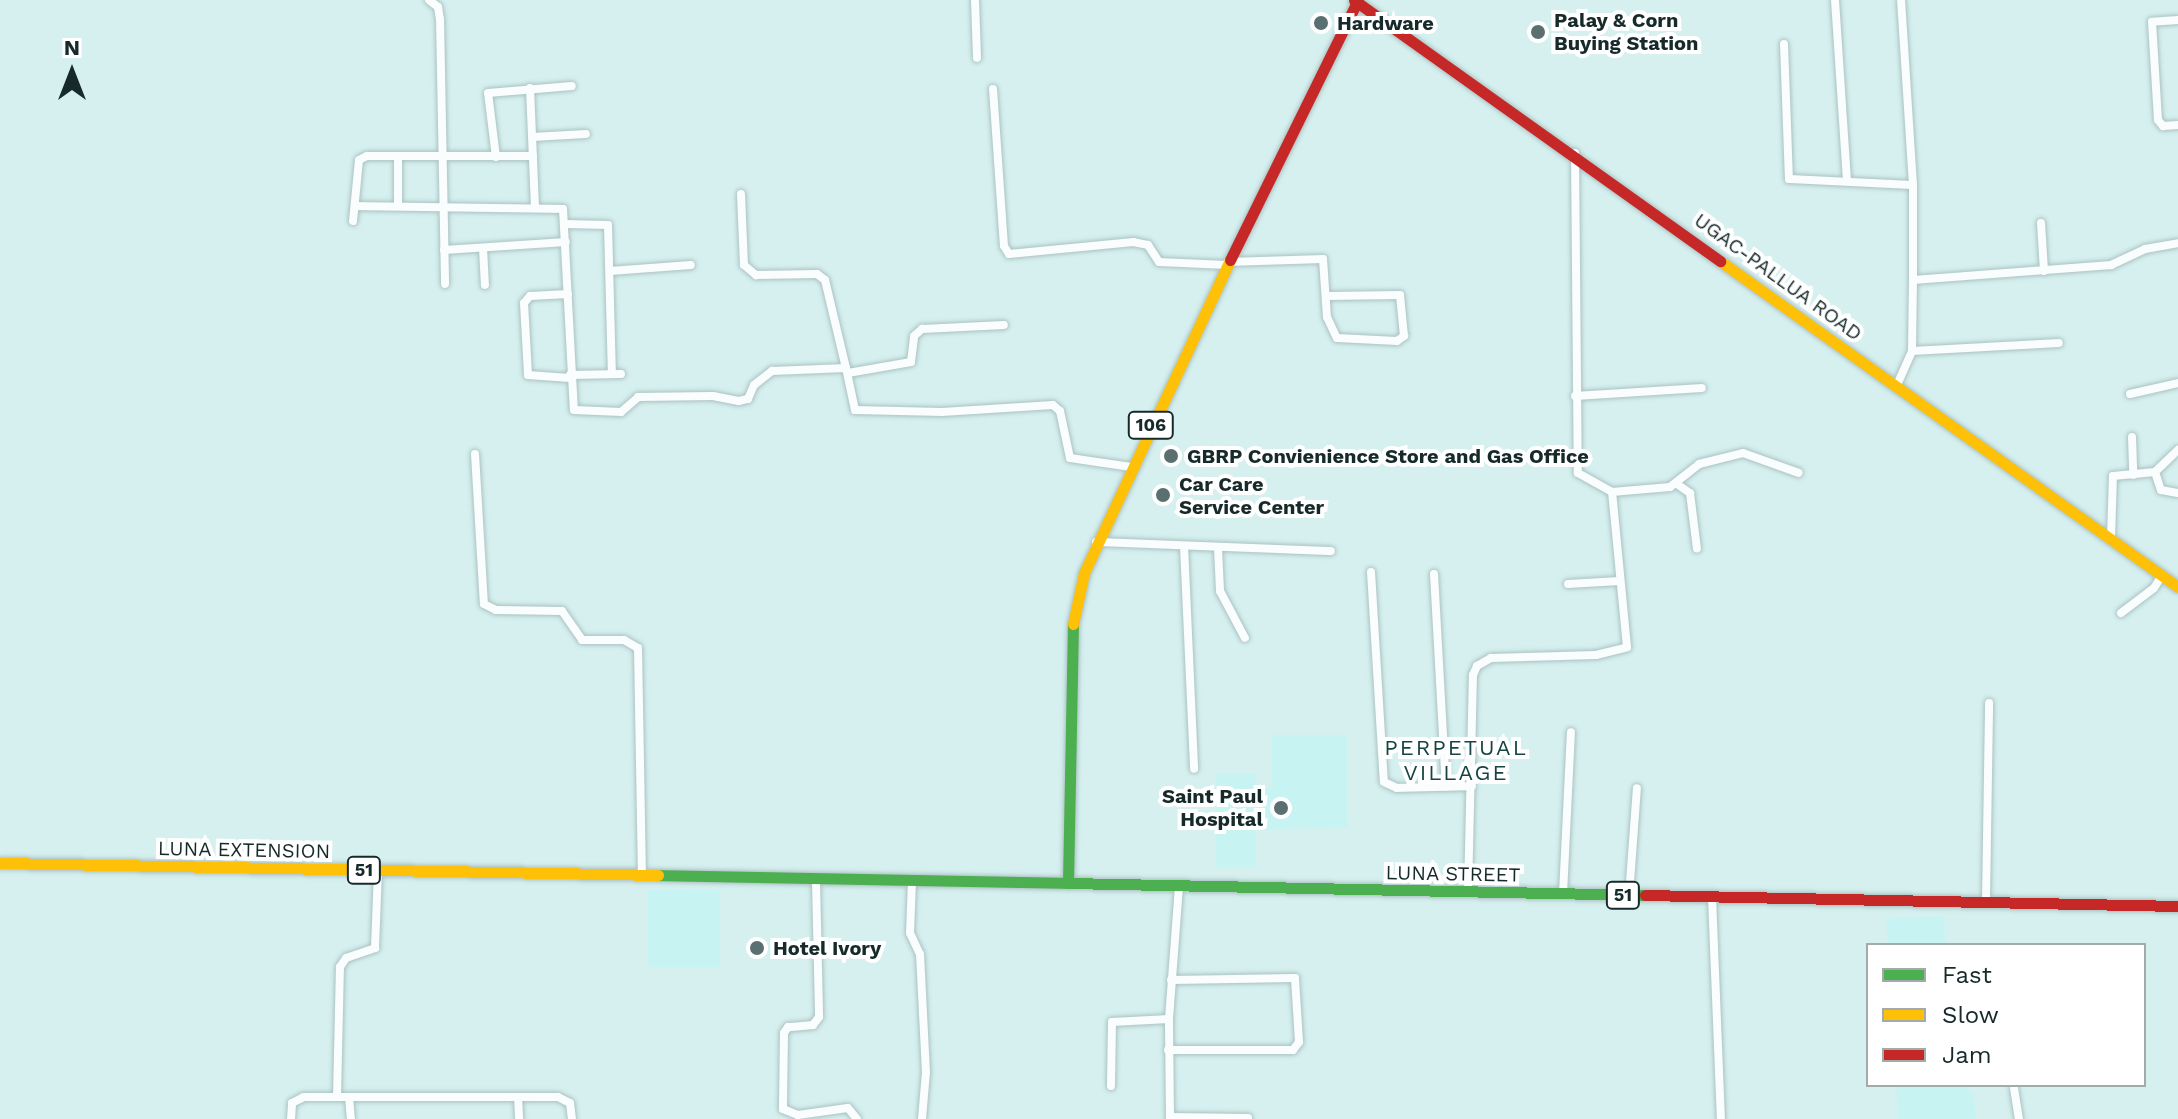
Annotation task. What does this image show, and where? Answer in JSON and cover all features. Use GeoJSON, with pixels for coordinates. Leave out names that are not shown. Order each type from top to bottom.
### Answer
{"type":"FeatureCollection","features":[{"type":"Feature","properties":{"kind":"main road","name":"UGAC-PALLUA ROAD"},"geometry":{"type":"LineString","coordinates":[[1356,1],[1575,153],[2178,587]]}},
{"type":"Feature","properties":{"kind":"main road","name":"106"},"geometry":{"type":"LineString","coordinates":[[1068,883],[1073,625],[1095,542],[1356,1]]}},
{"type":"Feature","properties":{"kind":"main road","name":"LUNA EXTENSION"},"geometry":{"type":"LineString","coordinates":[[0,863],[728,880]]}},
{"type":"Feature","properties":{"kind":"main road","name":"LUNA STREET"},"geometry":{"type":"LineString","coordinates":[[728,880],[1068,883],[2178,906]]}},
{"type":"Feature","properties":{"kind":"street"},"geometry":{"type":"LineString","coordinates":[[429,0],[439,11],[445,284]]}},
{"type":"Feature","properties":{"kind":"street"},"geometry":{"type":"LineString","coordinates":[[975,0],[977,58]]}},
{"type":"Feature","properties":{"kind":"street"},"geometry":{"type":"LineString","coordinates":[[1835,0],[1847,181]]}},
{"type":"Feature","properties":{"kind":"street"},"geometry":{"type":"LineString","coordinates":[[1897,385],[1912,351],[1913,280],[1913,185],[1901,0]]}},
{"type":"Feature","properties":{"kind":"street"},"geometry":{"type":"LineString","coordinates":[[2178,20],[2152,22],[2158,120],[2163,126],[2178,125]]}},
{"type":"Feature","properties":{"kind":"street"},"geometry":{"type":"LineString","coordinates":[[1784,44],[1786,175],[1798,181],[1913,185]]}},
{"type":"Feature","properties":{"kind":"street"},"geometry":{"type":"LineString","coordinates":[[496,157],[488,93],[572,86]]}},
{"type":"Feature","properties":{"kind":"street"},"geometry":{"type":"LineString","coordinates":[[530,88],[535,208]]}},
{"type":"Feature","properties":{"kind":"street"},"geometry":{"type":"LineString","coordinates":[[993,89],[1004,246],[1009,254],[1133,242],[1148,245],[1159,262],[1227,264],[1323,259],[1329,328],[1337,338],[1397,341],[1404,336],[1400,295],[1327,296]]}},
{"type":"Feature","properties":{"kind":"street"},"geometry":{"type":"LineString","coordinates":[[532,137],[586,134]]}},
{"type":"Feature","properties":{"kind":"street"},"geometry":{"type":"LineString","coordinates":[[1575,153],[1578,473],[1612,492],[1677,484],[1699,464],[1743,453],[1799,473]]}},
{"type":"Feature","properties":{"kind":"street"},"geometry":{"type":"LineString","coordinates":[[353,221],[362,157],[533,156]]}},
{"type":"Feature","properties":{"kind":"street"},"geometry":{"type":"LineString","coordinates":[[398,157],[398,206]]}},
{"type":"Feature","properties":{"kind":"street"},"geometry":{"type":"LineString","coordinates":[[741,194],[744,265],[756,275],[817,274],[825,280],[847,370],[852,406],[859,410],[1053,405],[1060,411],[1070,458],[1131,467]]}},
{"type":"Feature","properties":{"kind":"street"},"geometry":{"type":"LineString","coordinates":[[355,206],[559,207],[566,224],[570,376],[574,410],[621,412],[638,397],[713,396],[739,401],[748,399],[754,385],[772,371],[847,370],[911,362],[914,336],[922,329],[1004,325]]}},
{"type":"Feature","properties":{"kind":"street"},"geometry":{"type":"LineString","coordinates":[[2041,223],[2044,271]]}},
{"type":"Feature","properties":{"kind":"street"},"geometry":{"type":"LineString","coordinates":[[566,224],[608,225],[617,374],[528,375],[524,303],[530,296],[568,294]]}},
{"type":"Feature","properties":{"kind":"street"},"geometry":{"type":"LineString","coordinates":[[444,250],[566,242]]}},
{"type":"Feature","properties":{"kind":"street"},"geometry":{"type":"LineString","coordinates":[[1913,280],[2111,265],[2145,249],[2178,243]]}},
{"type":"Feature","properties":{"kind":"street"},"geometry":{"type":"LineString","coordinates":[[483,248],[485,285]]}},
{"type":"Feature","properties":{"kind":"street"},"geometry":{"type":"LineString","coordinates":[[610,271],[691,265]]}},
{"type":"Feature","properties":{"kind":"street"},"geometry":{"type":"LineString","coordinates":[[1912,351],[2059,343]]}},
{"type":"Feature","properties":{"kind":"street"},"geometry":{"type":"LineString","coordinates":[[2130,394],[2178,383]]}},
{"type":"Feature","properties":{"kind":"street"},"geometry":{"type":"LineString","coordinates":[[1575,396],[1702,388]]}},
{"type":"Feature","properties":{"kind":"street"},"geometry":{"type":"LineString","coordinates":[[2132,437],[2133,475]]}},
{"type":"Feature","properties":{"kind":"street"},"geometry":{"type":"LineString","coordinates":[[2111,538],[2111,478],[2155,472],[2178,450]]}},
{"type":"Feature","properties":{"kind":"street"},"geometry":{"type":"LineString","coordinates":[[475,454],[484,604],[496,610],[562,611],[582,640],[624,640],[638,648],[642,877]]}},
{"type":"Feature","properties":{"kind":"street"},"geometry":{"type":"LineString","coordinates":[[2155,472],[2161,490],[2178,493]]}},
{"type":"Feature","properties":{"kind":"street"},"geometry":{"type":"LineString","coordinates":[[1677,484],[1690,493],[1697,549]]}},
{"type":"Feature","properties":{"kind":"street"},"geometry":{"type":"LineString","coordinates":[[1468,893],[1477,666],[1491,658],[1596,655],[1627,647],[1612,492]]}},
{"type":"Feature","properties":{"kind":"street"},"geometry":{"type":"LineString","coordinates":[[1095,542],[1331,551]]}},
{"type":"Feature","properties":{"kind":"street"},"geometry":{"type":"LineString","coordinates":[[1184,546],[1194,769]]}},
{"type":"Feature","properties":{"kind":"street"},"geometry":{"type":"LineString","coordinates":[[1218,548],[1220,591],[1245,638]]}},
{"type":"Feature","properties":{"kind":"street"},"geometry":{"type":"LineString","coordinates":[[1371,572],[1384,782],[1397,788],[1472,786]]}},
{"type":"Feature","properties":{"kind":"street"},"geometry":{"type":"LineString","coordinates":[[1434,574],[1446,787]]}},
{"type":"Feature","properties":{"kind":"street"},"geometry":{"type":"LineString","coordinates":[[2121,613],[2154,588],[2162,575]]}},
{"type":"Feature","properties":{"kind":"street"},"geometry":{"type":"LineString","coordinates":[[1568,584],[1619,581]]}},
{"type":"Feature","properties":{"kind":"street"},"geometry":{"type":"LineString","coordinates":[[1986,901],[1989,703]]}},
{"type":"Feature","properties":{"kind":"street"},"geometry":{"type":"LineString","coordinates":[[1563,894],[1571,732]]}},
{"type":"Feature","properties":{"kind":"street"},"geometry":{"type":"LineString","coordinates":[[1629,896],[1637,788]]}},
{"type":"Feature","properties":{"kind":"street"},"geometry":{"type":"LineString","coordinates":[[337,1097],[340,967],[346,958],[375,948],[378,870]]}},
{"type":"Feature","properties":{"kind":"street"},"geometry":{"type":"LineString","coordinates":[[816,881],[819,1017],[813,1025],[788,1027],[784,1033],[783,1109],[798,1115],[848,1108],[857,1119]]}},
{"type":"Feature","properties":{"kind":"street"},"geometry":{"type":"LineString","coordinates":[[912,881],[910,933],[920,954],[926,1072],[922,1119]]}},
{"type":"Feature","properties":{"kind":"street"},"geometry":{"type":"LineString","coordinates":[[1179,886],[1169,1019],[1170,1118],[1248,1118]]}},
{"type":"Feature","properties":{"kind":"street"},"geometry":{"type":"LineString","coordinates":[[1712,897],[1721,1119]]}},
{"type":"Feature","properties":{"kind":"street"},"geometry":{"type":"LineString","coordinates":[[1168,1050],[1293,1050],[1299,1042],[1295,978],[1171,980]]}},
{"type":"Feature","properties":{"kind":"street"},"geometry":{"type":"LineString","coordinates":[[1111,1086],[1112,1022],[1169,1019]]}},
{"type":"Feature","properties":{"kind":"street"},"geometry":{"type":"LineString","coordinates":[[2014,1088],[2019,1119]]}},
{"type":"Feature","properties":{"kind":"street"},"geometry":{"type":"LineString","coordinates":[[291,1119],[296,1099],[337,1097],[565,1099],[572,1119]]}},
{"type":"Feature","properties":{"kind":"street"},"geometry":{"type":"LineString","coordinates":[[349,1097],[351,1119]]}},
{"type":"Feature","properties":{"kind":"street"},"geometry":{"type":"LineString","coordinates":[[518,1097],[519,1119]]}},
{"type":"Feature","properties":{"kind":"shaded area","name":"Saint Paul Hospital"},"geometry":{"type":"Polygon","coordinates":[[[1272,735],[1347,735],[1347,827],[1256,830],[1256,867],[1216,867],[1216,774],[1256,774],[1256,788],[1272,788],[1272,735]]]}},
{"type":"Feature","properties":{"kind":"shaded area"},"geometry":{"type":"Polygon","coordinates":[[[648,890],[720,890],[720,967],[648,967],[648,890]]]}},
{"type":"Feature","properties":{"kind":"shaded area"},"geometry":{"type":"Polygon","coordinates":[[[1943,916],[1946,943],[1888,943],[1886,919],[1943,916]]]}},
{"type":"Feature","properties":{"kind":"shaded area"},"geometry":{"type":"Polygon","coordinates":[[[1896,1087],[1965,1087],[1973,1093],[1977,1119],[1898,1119],[1896,1087]]]}},
{"type":"Feature","properties":{"kind":"traffic: fast"},"geometry":{"type":"LineString","coordinates":[[658,875],[1068,883],[1073,624]]}},
{"type":"Feature","properties":{"kind":"traffic: fast"},"geometry":{"type":"LineString","coordinates":[[1068,883],[1645,895]]}},
{"type":"Feature","properties":{"kind":"traffic: slow"},"geometry":{"type":"LineString","coordinates":[[1073,624],[1084,573],[1230,260]]}},
{"type":"Feature","properties":{"kind":"traffic: slow"},"geometry":{"type":"LineString","coordinates":[[1720,261],[2178,587]]}},
{"type":"Feature","properties":{"kind":"traffic: slow"},"geometry":{"type":"LineString","coordinates":[[0,863],[658,875]]}},
{"type":"Feature","properties":{"kind":"traffic: jam"},"geometry":{"type":"LineString","coordinates":[[1354,0],[1720,261]]}},
{"type":"Feature","properties":{"kind":"traffic: jam"},"geometry":{"type":"LineString","coordinates":[[1230,260],[1358,0]]}},
{"type":"Feature","properties":{"kind":"traffic: jam"},"geometry":{"type":"LineString","coordinates":[[1645,895],[2178,906]]}},
{"type":"Feature","properties":{"kind":"place","name":"Hardware"},"geometry":{"type":"Point","coordinates":[1321,23]}},
{"type":"Feature","properties":{"kind":"place","name":"Palay & Corn Buying Station"},"geometry":{"type":"Point","coordinates":[1538,32]}},
{"type":"Feature","properties":{"kind":"place","name":"GBRP Convienience Store and Gas Office"},"geometry":{"type":"Point","coordinates":[1171,456]}},
{"type":"Feature","properties":{"kind":"place","name":"Car Care Service Center"},"geometry":{"type":"Point","coordinates":[1163,495]}},
{"type":"Feature","properties":{"kind":"place","name":"Saint Paul Hospital"},"geometry":{"type":"Point","coordinates":[1281,808]}},
{"type":"Feature","properties":{"kind":"place","name":"Hotel Ivory"},"geometry":{"type":"Point","coordinates":[757,948]}},
{"type":"Feature","properties":{"kind":"district","name":"PERPETUAL VILLAGE"},"geometry":{"type":"Point","coordinates":[1456,760]}}]}
